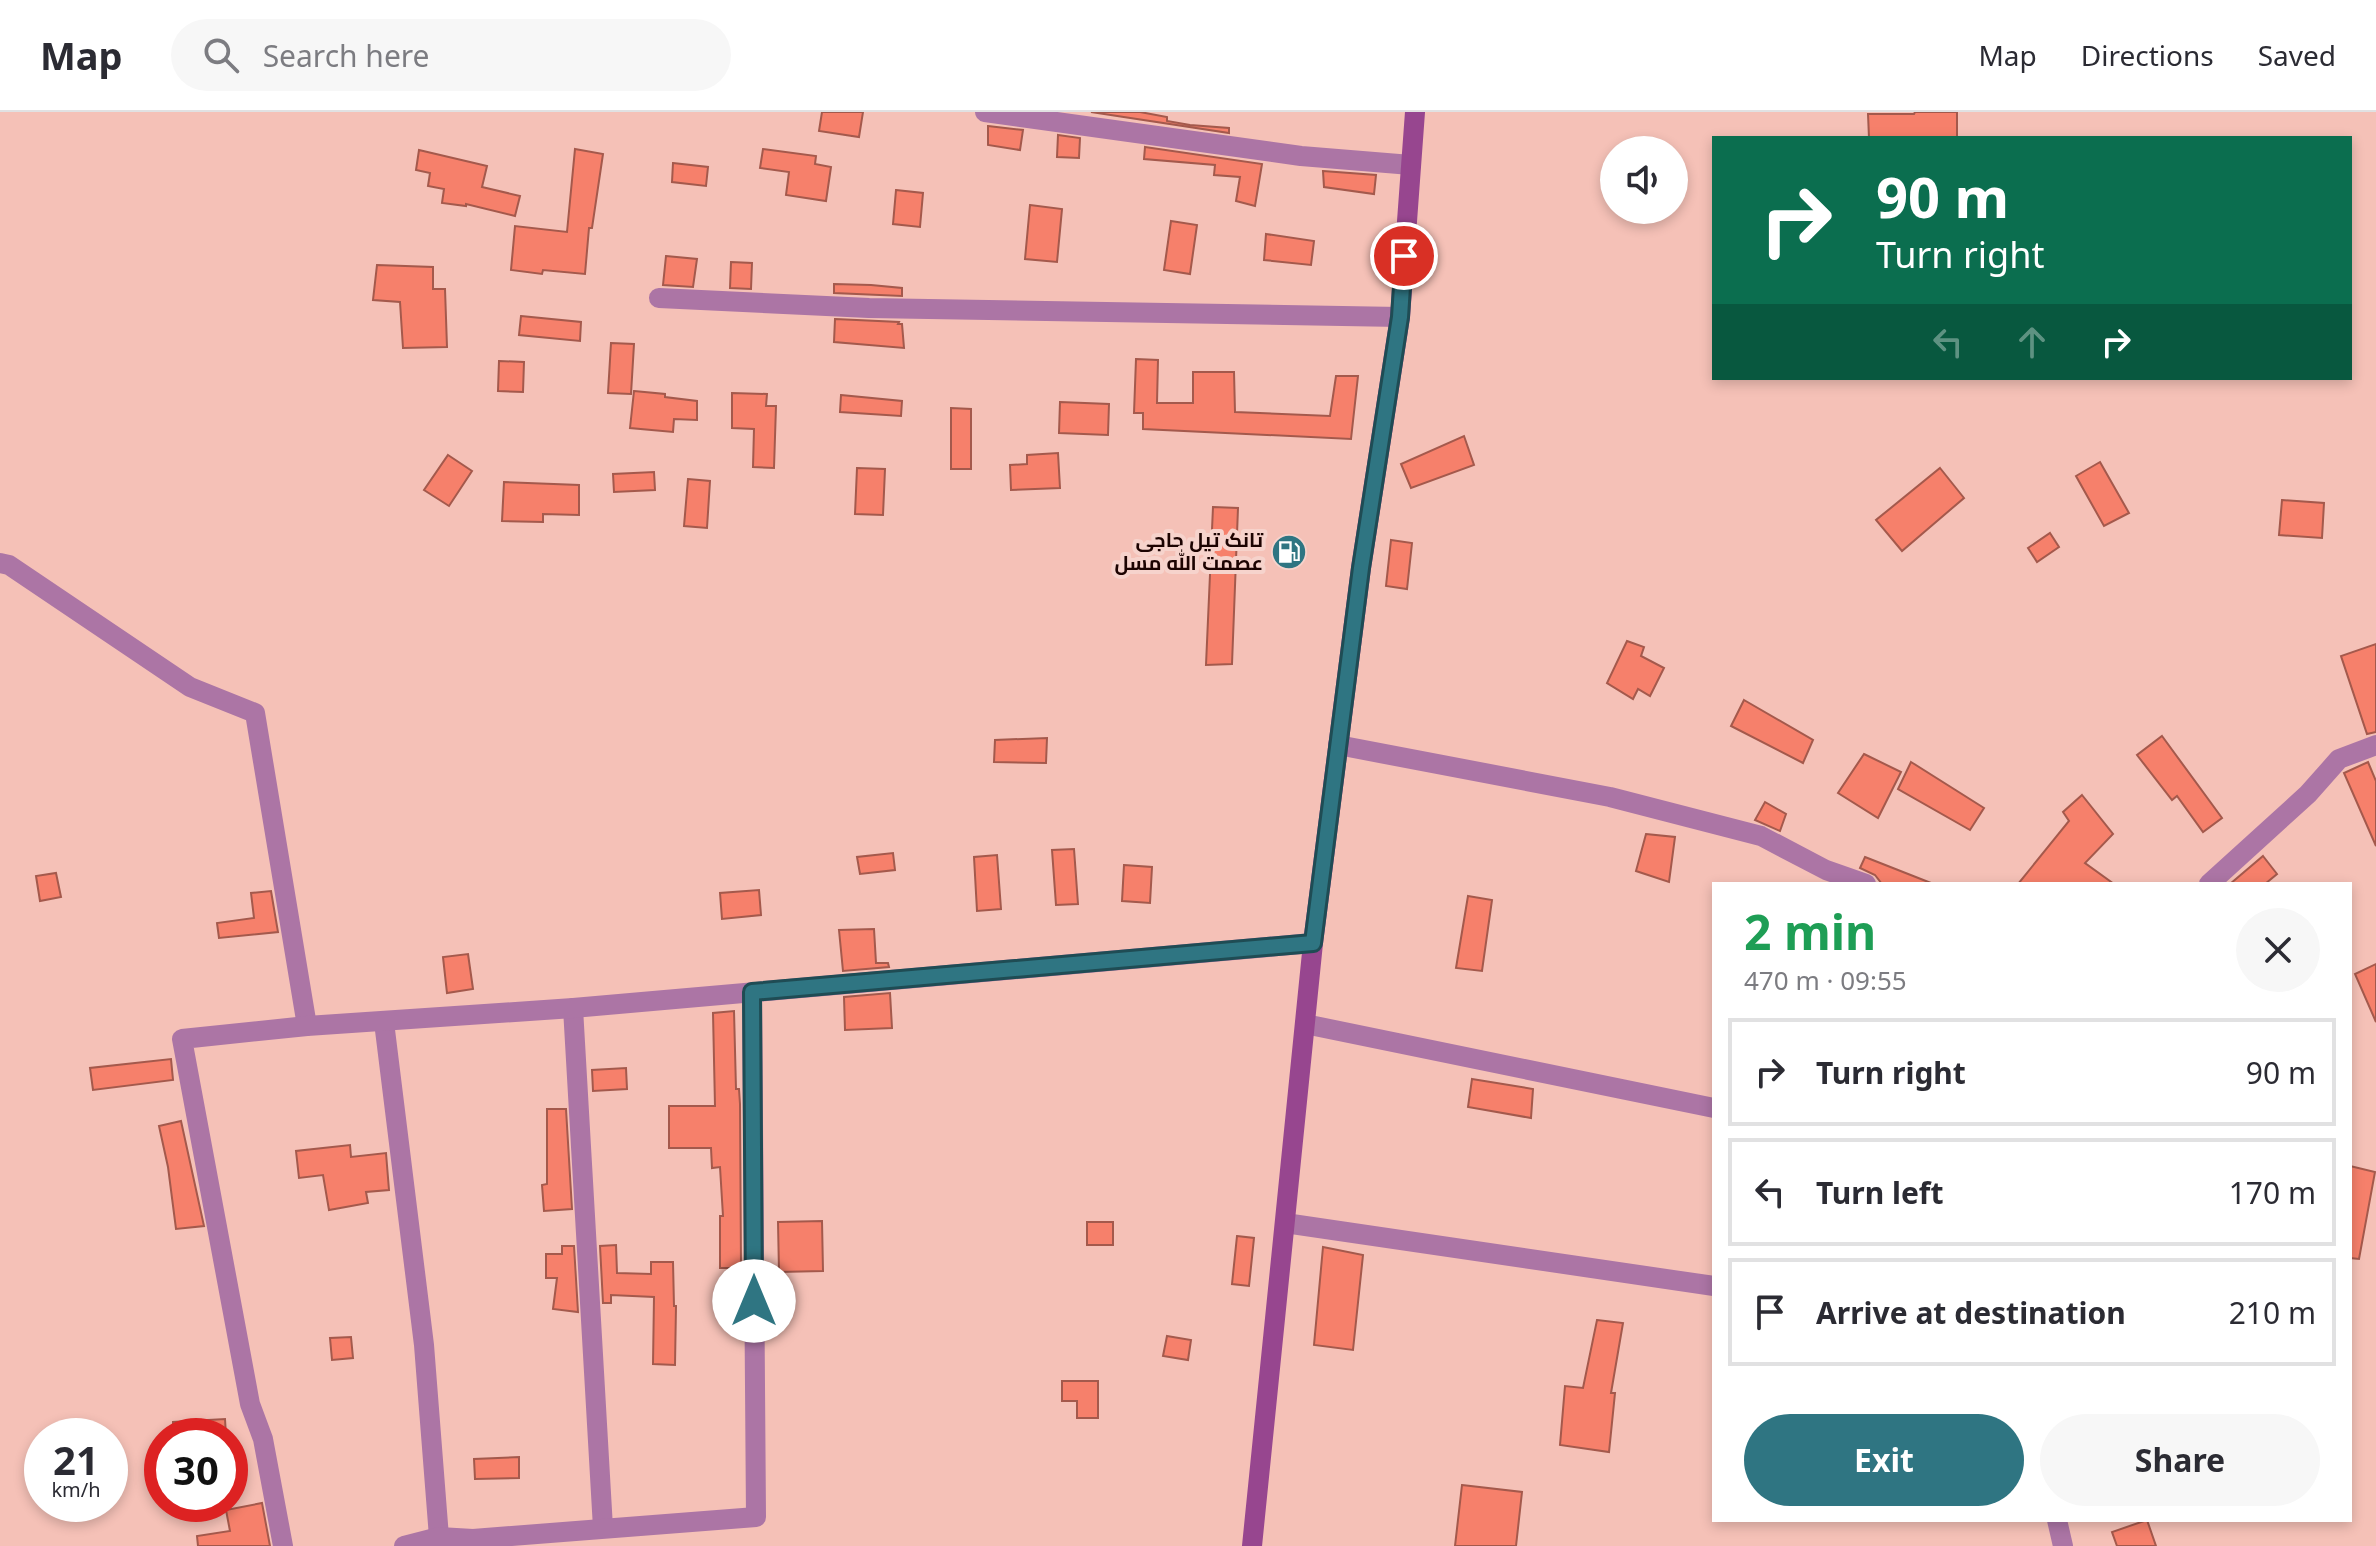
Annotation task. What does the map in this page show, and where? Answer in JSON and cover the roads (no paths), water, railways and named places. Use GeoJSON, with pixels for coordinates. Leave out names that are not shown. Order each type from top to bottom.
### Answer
{"type":"FeatureCollection","features":[{"type":"Feature","properties":{"kind":"main road"},"geometry":{"type":"LineString","coordinates":[[1252,1546],[1313,943],[1361,568],[1400,317],[1415,112]]}},
{"type":"Feature","properties":{"kind":"street"},"geometry":{"type":"LineString","coordinates":[[985,112],[1301,156],[1411,165]]}},
{"type":"Feature","properties":{"kind":"street"},"geometry":{"type":"LineString","coordinates":[[659,298],[884,308],[1400,317]]}},
{"type":"Feature","properties":{"kind":"street"},"geometry":{"type":"LineString","coordinates":[[0,563],[9,565],[190,687],[255,713],[307,1026]]}},
{"type":"Feature","properties":{"kind":"street"},"geometry":{"type":"LineString","coordinates":[[1338,745],[1610,797],[1761,836],[1826,870],[1860,882]]}},
{"type":"Feature","properties":{"kind":"street"},"geometry":{"type":"LineString","coordinates":[[2211,882],[2308,794],[2339,759],[2376,745]]}},
{"type":"Feature","properties":{"kind":"street"},"geometry":{"type":"LineString","coordinates":[[283,1546],[263,1439],[250,1404],[182,1039],[1313,943]]}},
{"type":"Feature","properties":{"kind":"street"},"geometry":{"type":"LineString","coordinates":[[404,1546],[439,1537],[473,1539],[756,1517],[752,992]]}},
{"type":"Feature","properties":{"kind":"street"},"geometry":{"type":"LineString","coordinates":[[573,1008],[603,1528]]}},
{"type":"Feature","properties":{"kind":"street"},"geometry":{"type":"LineString","coordinates":[[384,1022],[424,1345],[439,1537]]}},
{"type":"Feature","properties":{"kind":"street"},"geometry":{"type":"LineString","coordinates":[[1305,1024],[1712,1108]]}},
{"type":"Feature","properties":{"kind":"street"},"geometry":{"type":"LineString","coordinates":[[1285,1223],[1712,1286]]}},
{"type":"Feature","properties":{"kind":"street"},"geometry":{"type":"LineString","coordinates":[[2057,1522],[2063,1546]]}},
{"type":"Feature","properties":{"kind":"place","name":"تانک تیل حاجی عصمت الله مسل"},"geometry":{"type":"Point","coordinates":[1289,552]}}]}
